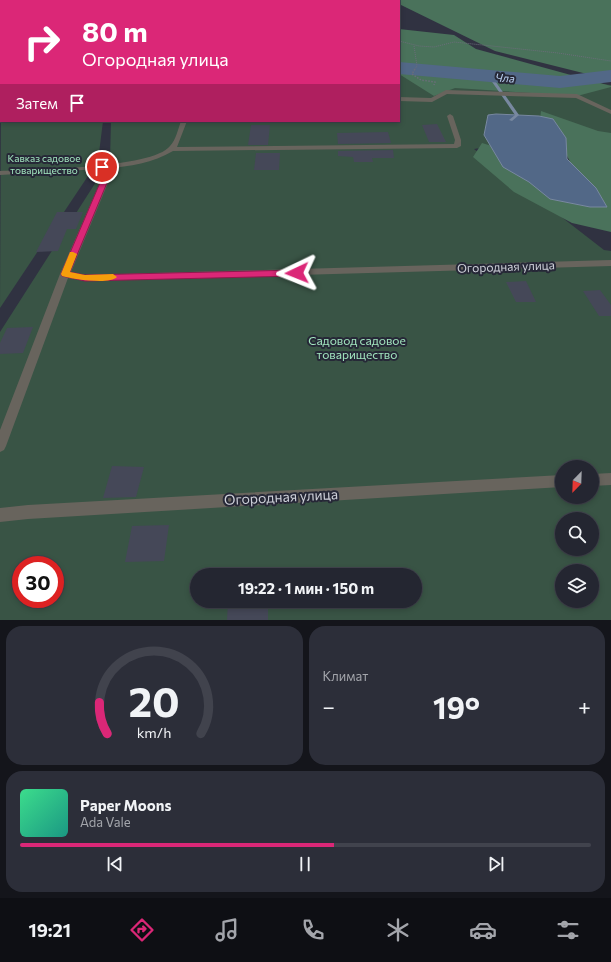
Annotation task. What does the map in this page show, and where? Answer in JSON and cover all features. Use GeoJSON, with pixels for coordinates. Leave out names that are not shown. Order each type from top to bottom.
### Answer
{"type":"FeatureCollection","features":[{"type":"Feature","properties":{"kind":"street"},"geometry":{"type":"LineString","coordinates":[[400,99],[432,100],[446,92],[577,96],[611,112]]}},
{"type":"Feature","properties":{"kind":"street"},"geometry":{"type":"LineString","coordinates":[[0,173],[102,167],[158,158],[173,149],[457,146],[458,140],[450,116]]}},
{"type":"Feature","properties":{"kind":"street"},"geometry":{"type":"LineString","coordinates":[[173,149],[184,122]]}},
{"type":"Feature","properties":{"kind":"street"},"geometry":{"type":"LineString","coordinates":[[0,446],[65,274],[106,178],[102,167]]}},
{"type":"Feature","properties":{"kind":"street","name":"Огородная улица"},"geometry":{"type":"LineString","coordinates":[[65,274],[85,278],[448,269],[611,263]]}},
{"type":"Feature","properties":{"kind":"street"},"geometry":{"type":"LineString","coordinates":[[599,480],[611,479]]}},
{"type":"Feature","properties":{"kind":"street","name":"Огородная улица"},"geometry":{"type":"LineString","coordinates":[[0,515],[28,512],[555,482]]}},
{"type":"Feature","properties":{"kind":"path"},"geometry":{"type":"LineString","coordinates":[[400,41],[414,46],[436,47],[447,46],[454,42],[558,53],[611,61]]}},
{"type":"Feature","properties":{"kind":"path"},"geometry":{"type":"LineString","coordinates":[[414,46],[417,66],[412,74],[421,80],[435,82],[432,100]]}},
{"type":"Feature","properties":{"kind":"green space"},"geometry":{"type":"Polygon","coordinates":[[[400,0],[611,0],[611,80],[495,51],[400,4],[400,0]]]}},
{"type":"Feature","properties":{"kind":"green space"},"geometry":{"type":"Polygon","coordinates":[[[400,29],[454,35],[476,49],[611,86],[577,96],[455,88],[434,96],[400,75],[400,29]]]}},
{"type":"Feature","properties":{"kind":"green space","name":"Садовод садовое товарищество"},"geometry":{"type":"Polygon","coordinates":[[[400,60],[611,85],[611,142],[555,135],[474,149],[604,250],[611,251],[611,620],[0,620],[0,332],[110,160],[111,122],[400,122],[400,60]]]}},
{"type":"Feature","properties":{"kind":"green space"},"geometry":{"type":"Polygon","coordinates":[[[541,111],[598,131],[611,133],[611,232],[572,223],[514,192],[473,157],[482,143],[575,171],[566,154],[540,120],[541,111]]]}},
{"type":"Feature","properties":{"kind":"green space","name":"Кавказ садовое товарищество"},"geometry":{"type":"Polygon","coordinates":[[[1,122],[103,122],[98,161],[0,308],[1,122]]]}},
{"type":"Feature","properties":{"kind":"water"},"geometry":{"type":"Polygon","coordinates":[[[488,115],[539,116],[553,119],[566,138],[567,159],[596,188],[607,207],[590,207],[550,199],[529,182],[503,167],[484,135],[488,115]]]}},
{"type":"Feature","properties":{"kind":"building"},"geometry":{"type":"Polygon","coordinates":[[[437,124],[446,142],[429,142],[422,125],[437,124]]]}},
{"type":"Feature","properties":{"kind":"building"},"geometry":{"type":"Polygon","coordinates":[[[251,125],[270,125],[268,145],[248,145],[251,125]]]}},
{"type":"Feature","properties":{"kind":"building"},"geometry":{"type":"Polygon","coordinates":[[[388,132],[391,143],[338,144],[337,133],[388,132]]]}},
{"type":"Feature","properties":{"kind":"building"},"geometry":{"type":"Polygon","coordinates":[[[393,150],[394,158],[372,158],[373,162],[354,162],[353,157],[338,156],[338,151],[393,150]]]}},
{"type":"Feature","properties":{"kind":"building"},"geometry":{"type":"Polygon","coordinates":[[[256,153],[280,153],[279,170],[254,170],[256,153]]]}},
{"type":"Feature","properties":{"kind":"building"},"geometry":{"type":"Polygon","coordinates":[[[57,212],[83,212],[76,229],[67,229],[58,251],[36,252],[57,212]]]}},
{"type":"Feature","properties":{"kind":"building"},"geometry":{"type":"Polygon","coordinates":[[[526,281],[536,302],[516,302],[506,282],[526,281]]]}},
{"type":"Feature","properties":{"kind":"building"},"geometry":{"type":"Polygon","coordinates":[[[600,290],[611,305],[611,316],[599,316],[583,291],[600,290]]]}},
{"type":"Feature","properties":{"kind":"building"},"geometry":{"type":"Polygon","coordinates":[[[33,327],[23,353],[0,354],[0,343],[7,328],[33,327]]]}},
{"type":"Feature","properties":{"kind":"building"},"geometry":{"type":"Polygon","coordinates":[[[112,466],[144,467],[136,497],[103,498],[112,466]]]}},
{"type":"Feature","properties":{"kind":"building"},"geometry":{"type":"Polygon","coordinates":[[[169,525],[164,561],[125,562],[132,526],[169,525]]]}},
{"type":"Feature","properties":{"kind":"building"},"geometry":{"type":"Polygon","coordinates":[[[228,608],[268,608],[268,620],[227,620],[228,608]]]}},
{"type":"Feature","properties":{"kind":"waterway","name":"Чла"},"geometry":{"type":"LineString","coordinates":[[400,68],[560,82],[611,76]]}},
{"type":"Feature","properties":{"kind":"waterway"},"geometry":{"type":"LineString","coordinates":[[490,76],[517,115],[511,120]]}},
{"type":"Feature","properties":{"kind":"slow traffic"},"geometry":{"type":"LineString","coordinates":[[73,254],[65,274],[85,278],[113,277]]}},
{"type":"Feature","properties":{"kind":"route"},"geometry":{"type":"LineString","coordinates":[[102,167],[106,178],[65,274],[85,278],[297,273]]}}]}
